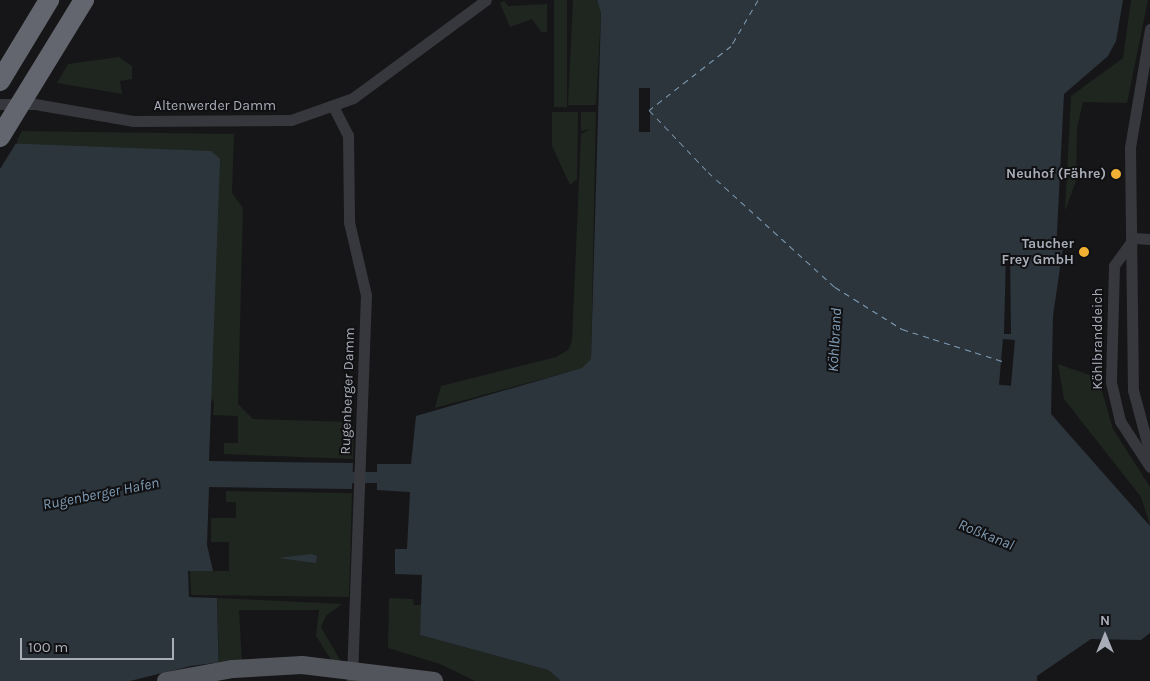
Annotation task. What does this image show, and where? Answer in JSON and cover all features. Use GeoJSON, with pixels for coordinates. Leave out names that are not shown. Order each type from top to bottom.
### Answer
{"type":"FeatureCollection","features":[{"type":"Feature","properties":{"kind":"highway"},"geometry":{"type":"LineString","coordinates":[[0,81],[49,0]]}},
{"type":"Feature","properties":{"kind":"highway"},"geometry":{"type":"LineString","coordinates":[[0,117],[71,0]]}},
{"type":"Feature","properties":{"kind":"highway"},"geometry":{"type":"LineString","coordinates":[[0,136],[84,0]]}},
{"type":"Feature","properties":{"kind":"main road"},"geometry":{"type":"LineString","coordinates":[[166,681],[233,669],[302,665],[434,681]]}},
{"type":"Feature","properties":{"kind":"main road"},"geometry":{"type":"LineString","coordinates":[[228,681],[288,676],[368,681]]}},
{"type":"Feature","properties":{"kind":"street","name":"Altenwerder Damm"},"geometry":{"type":"LineString","coordinates":[[0,104],[35,104],[133,120],[237,123],[292,120],[334,108],[379,81],[486,0]]}},
{"type":"Feature","properties":{"kind":"street"},"geometry":{"type":"LineString","coordinates":[[1150,29],[1130,148],[1134,238],[1132,390],[1150,454]]}},
{"type":"Feature","properties":{"kind":"street","name":"Rugenberger Damm"},"geometry":{"type":"LineString","coordinates":[[334,108],[348,134],[349,222],[366,295],[352,681]]}},
{"type":"Feature","properties":{"kind":"street"},"geometry":{"type":"LineString","coordinates":[[1134,238],[1150,238]]}},
{"type":"Feature","properties":{"kind":"street","name":"Köhlbranddeich"},"geometry":{"type":"LineString","coordinates":[[1134,238],[1122,249],[1114,266],[1111,382],[1120,421],[1150,467]]}},
{"type":"Feature","properties":{"kind":"shaded area"},"geometry":{"type":"Polygon","coordinates":[[[554,0],[567,0],[567,107],[554,107],[554,0]]]}},
{"type":"Feature","properties":{"kind":"shaded area"},"geometry":{"type":"Polygon","coordinates":[[[573,0],[597,0],[601,13],[596,105],[568,105],[573,0]]]}},
{"type":"Feature","properties":{"kind":"shaded area"},"geometry":{"type":"Polygon","coordinates":[[[1131,0],[1148,0],[1127,103],[1083,102],[1077,128],[1076,181],[1065,211],[1071,96],[1123,58],[1131,0]]]}},
{"type":"Feature","properties":{"kind":"shaded area"},"geometry":{"type":"Polygon","coordinates":[[[504,1],[508,6],[547,4],[547,32],[541,32],[532,19],[510,27],[500,3],[504,1]]]}},
{"type":"Feature","properties":{"kind":"shaded area"},"geometry":{"type":"Polygon","coordinates":[[[119,57],[132,66],[132,79],[120,81],[122,94],[57,83],[68,64],[119,57]]]}},
{"type":"Feature","properties":{"kind":"shaded area"},"geometry":{"type":"Polygon","coordinates":[[[552,112],[578,112],[577,179],[570,185],[552,146],[552,112]]]}},
{"type":"Feature","properties":{"kind":"shaded area"},"geometry":{"type":"Polygon","coordinates":[[[581,112],[596,112],[591,359],[583,368],[435,408],[441,386],[556,357],[568,350],[572,341],[581,134],[591,129],[581,131],[581,112]]]}},
{"type":"Feature","properties":{"kind":"shaded area"},"geometry":{"type":"Polygon","coordinates":[[[22,131],[234,134],[232,193],[243,208],[238,404],[253,419],[350,422],[354,428],[353,459],[224,454],[224,443],[238,443],[238,416],[213,415],[214,402],[16,142],[22,131]]]}},
{"type":"Feature","properties":{"kind":"shaded area"},"geometry":{"type":"Polygon","coordinates":[[[1058,364],[1098,378],[1113,429],[1150,487],[1150,525],[1141,497],[1064,399],[1058,364]]]}},
{"type":"Feature","properties":{"kind":"shaded area"},"geometry":{"type":"Polygon","coordinates":[[[226,491],[352,493],[349,597],[191,595],[190,571],[229,571],[229,542],[211,542],[211,518],[236,518],[236,502],[226,502],[226,491]]]}},
{"type":"Feature","properties":{"kind":"shaded area"},"geometry":{"type":"Polygon","coordinates":[[[217,598],[342,604],[326,616],[321,627],[343,665],[335,666],[316,636],[319,610],[239,610],[242,663],[219,665],[217,598]]]}},
{"type":"Feature","properties":{"kind":"shaded area"},"geometry":{"type":"Polygon","coordinates":[[[389,598],[413,599],[414,605],[422,605],[420,635],[548,670],[561,681],[475,681],[440,664],[388,648],[389,598]]]}},
{"type":"Feature","properties":{"kind":"water"},"geometry":{"type":"Polygon","coordinates":[[[597,0],[1123,0],[1116,41],[1108,56],[1064,94],[1057,232],[1057,244],[1063,247],[1053,316],[1051,414],[1150,526],[1150,633],[1141,640],[1091,639],[1037,676],[1037,681],[561,681],[548,670],[420,635],[422,575],[395,574],[395,549],[407,549],[410,492],[377,490],[377,464],[411,464],[416,416],[582,368],[591,359],[601,13],[597,0]]]}},
{"type":"Feature","properties":{"kind":"water","name":"Rugenberger Hafen"},"geometry":{"type":"Polygon","coordinates":[[[0,143],[211,151],[220,159],[209,461],[353,463],[352,489],[209,487],[207,545],[213,571],[188,571],[189,597],[217,598],[219,681],[0,681],[0,143]]]}},
{"type":"Feature","properties":{"kind":"water"},"geometry":{"type":"Polygon","coordinates":[[[311,554],[317,556],[316,563],[278,558],[311,554]]]}},
{"type":"Feature","properties":{"kind":"pier"},"geometry":{"type":"Polygon","coordinates":[[[639,88],[650,88],[650,132],[639,132],[639,88]]]}},
{"type":"Feature","properties":{"kind":"pier"},"geometry":{"type":"Polygon","coordinates":[[[18,140],[0,169],[0,141],[18,140]]]}},
{"type":"Feature","properties":{"kind":"pier"},"geometry":{"type":"Polygon","coordinates":[[[1010,253],[1011,334],[1004,334],[1006,254],[1010,253]]]}},
{"type":"Feature","properties":{"kind":"pier"},"geometry":{"type":"Polygon","coordinates":[[[1003,339],[1015,340],[1011,386],[999,385],[1003,339]]]}},
{"type":"Feature","properties":{"kind":"pier"},"geometry":{"type":"Polygon","coordinates":[[[221,662],[222,681],[130,681],[191,666],[221,662]]]}},
{"type":"Feature","properties":{"kind":"waterway"},"geometry":{"type":"LineString","coordinates":[[351,477],[392,477]]}},
{"type":"Feature","properties":{"kind":"ferry route"},"geometry":{"type":"LineString","coordinates":[[758,0],[731,46],[649,110],[708,172],[835,287],[902,329],[1002,361]]}},
{"type":"Feature","properties":{"kind":"place","name":"Neuhof (Fähre)"},"geometry":{"type":"Point","coordinates":[1116,174]}},
{"type":"Feature","properties":{"kind":"place","name":"Taucher Frey GmbH"},"geometry":{"type":"Point","coordinates":[1084,252]}},
{"type":"Feature","properties":{"kind":"water label","name":"Köhlbrand"},"geometry":{"type":"Point","coordinates":[835,340]}},
{"type":"Feature","properties":{"kind":"water label","name":"Roßkanal"},"geometry":{"type":"Point","coordinates":[986,535]}}]}
